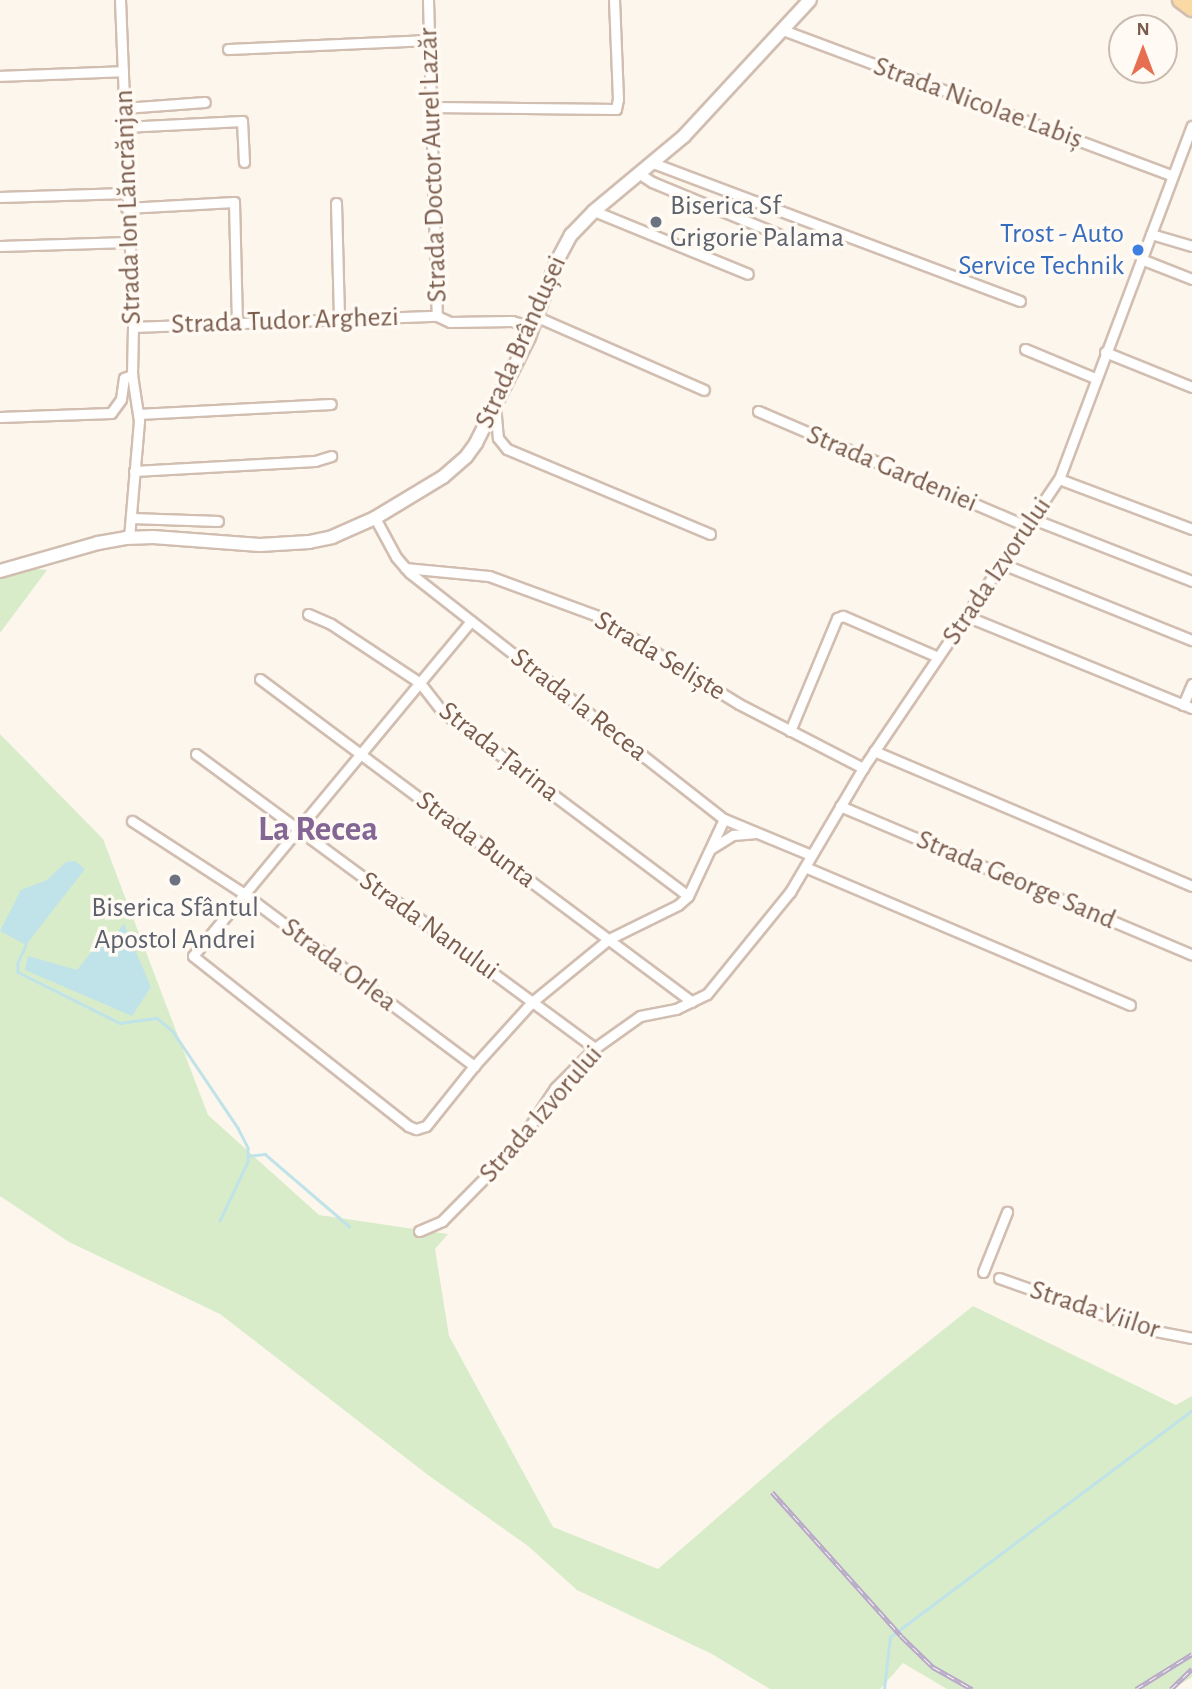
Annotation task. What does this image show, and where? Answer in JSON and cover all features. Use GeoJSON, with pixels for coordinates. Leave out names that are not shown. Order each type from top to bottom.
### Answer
{"type":"FeatureCollection","features":[{"type":"Feature","properties":{"kind":"main road","name":"Strada Brândușei"},"geometry":{"type":"LineString","coordinates":[[0,571],[98,542],[131,538],[288,544],[332,537],[375,519],[458,465],[475,443],[495,405],[535,322],[564,247],[594,211],[700,120],[810,0]]}},
{"type":"Feature","properties":{"kind":"main road"},"geometry":{"type":"LineString","coordinates":[[1180,0],[1192,9]]}},
{"type":"Feature","properties":{"kind":"street","name":"Strada Ion Lăncrănjan"},"geometry":{"type":"LineString","coordinates":[[121,0],[126,208],[133,327],[132,375],[138,414],[131,538]]}},
{"type":"Feature","properties":{"kind":"street","name":"Strada Doctor Aurel Lazăr"},"geometry":{"type":"LineString","coordinates":[[428,0],[437,316],[450,322],[535,322]]}},
{"type":"Feature","properties":{"kind":"street"},"geometry":{"type":"LineString","coordinates":[[432,107],[616,109],[618,99],[614,0]]}},
{"type":"Feature","properties":{"kind":"street","name":"Strada Nicolae Labiș"},"geometry":{"type":"LineString","coordinates":[[783,30],[1173,176]]}},
{"type":"Feature","properties":{"kind":"street"},"geometry":{"type":"LineString","coordinates":[[228,49],[430,40]]}},
{"type":"Feature","properties":{"kind":"street"},"geometry":{"type":"LineString","coordinates":[[0,76],[122,71]]}},
{"type":"Feature","properties":{"kind":"street"},"geometry":{"type":"LineString","coordinates":[[124,108],[205,102]]}},
{"type":"Feature","properties":{"kind":"street"},"geometry":{"type":"LineString","coordinates":[[124,127],[242,121],[244,162]]}},
{"type":"Feature","properties":{"kind":"street","name":"Strada Izvorului"},"geometry":{"type":"LineString","coordinates":[[419,1231],[442,1221],[518,1144],[555,1088],[595,1048],[640,1016],[692,1002],[707,994],[790,892],[874,751],[1059,479],[1192,126]]}},
{"type":"Feature","properties":{"kind":"street"},"geometry":{"type":"LineString","coordinates":[[653,163],[1020,301]]}},
{"type":"Feature","properties":{"kind":"street"},"geometry":{"type":"LineString","coordinates":[[640,174],[652,182],[778,234]]}},
{"type":"Feature","properties":{"kind":"street"},"geometry":{"type":"LineString","coordinates":[[0,197],[126,193]]}},
{"type":"Feature","properties":{"kind":"street"},"geometry":{"type":"LineString","coordinates":[[126,208],[234,202],[237,323]]}},
{"type":"Feature","properties":{"kind":"street"},"geometry":{"type":"LineString","coordinates":[[336,203],[338,319]]}},
{"type":"Feature","properties":{"kind":"street"},"geometry":{"type":"LineString","coordinates":[[594,211],[748,274]]}},
{"type":"Feature","properties":{"kind":"street"},"geometry":{"type":"LineString","coordinates":[[1151,234],[1192,246]]}},
{"type":"Feature","properties":{"kind":"street"},"geometry":{"type":"LineString","coordinates":[[0,246],[128,242]]}},
{"type":"Feature","properties":{"kind":"street"},"geometry":{"type":"LineString","coordinates":[[1141,259],[1192,279]]}},
{"type":"Feature","properties":{"kind":"street","name":"Strada Tudor Arghezi"},"geometry":{"type":"LineString","coordinates":[[133,327],[437,316]]}},
{"type":"Feature","properties":{"kind":"street"},"geometry":{"type":"LineString","coordinates":[[535,322],[704,390]]}},
{"type":"Feature","properties":{"kind":"street"},"geometry":{"type":"LineString","coordinates":[[1025,349],[1095,378]]}},
{"type":"Feature","properties":{"kind":"street"},"geometry":{"type":"LineString","coordinates":[[1105,352],[1192,387]]}},
{"type":"Feature","properties":{"kind":"street"},"geometry":{"type":"LineString","coordinates":[[0,417],[111,413],[121,399],[124,378],[132,375]]}},
{"type":"Feature","properties":{"kind":"street"},"geometry":{"type":"LineString","coordinates":[[138,414],[331,404]]}},
{"type":"Feature","properties":{"kind":"street"},"geometry":{"type":"LineString","coordinates":[[495,405],[498,438],[507,449],[709,534]]}},
{"type":"Feature","properties":{"kind":"street","name":"Strada Gardeniei"},"geometry":{"type":"LineString","coordinates":[[758,411],[1030,523],[1192,581]]}},
{"type":"Feature","properties":{"kind":"street"},"geometry":{"type":"LineString","coordinates":[[134,471],[315,461],[331,456]]}},
{"type":"Feature","properties":{"kind":"street"},"geometry":{"type":"LineString","coordinates":[[1059,479],[1192,529]]}},
{"type":"Feature","properties":{"kind":"street","name":"Strada la Recea"},"geometry":{"type":"LineString","coordinates":[[375,519],[405,568],[724,819],[811,855]]}},
{"type":"Feature","properties":{"kind":"street"},"geometry":{"type":"LineString","coordinates":[[131,521],[218,521]]}},
{"type":"Feature","properties":{"kind":"street"},"geometry":{"type":"LineString","coordinates":[[1000,563],[1192,640]]}},
{"type":"Feature","properties":{"kind":"street","name":"Strada Seliște"},"geometry":{"type":"LineString","coordinates":[[405,568],[489,576],[595,615],[739,704],[863,768]]}},
{"type":"Feature","properties":{"kind":"street","name":"Strada Țarina"},"geometry":{"type":"LineString","coordinates":[[308,614],[331,624],[420,683],[443,712],[688,896]]}},
{"type":"Feature","properties":{"kind":"street"},"geometry":{"type":"LineString","coordinates":[[790,731],[837,618],[843,616],[938,657]]}},
{"type":"Feature","properties":{"kind":"street"},"geometry":{"type":"LineString","coordinates":[[966,616],[1187,707],[1192,684]]}},
{"type":"Feature","properties":{"kind":"street"},"geometry":{"type":"LineString","coordinates":[[471,621],[193,956],[416,1129],[426,1126],[474,1066],[532,1002],[609,939],[678,905],[688,896],[724,819]]}},
{"type":"Feature","properties":{"kind":"street","name":"Strada Bunta"},"geometry":{"type":"LineString","coordinates":[[260,678],[692,1002]]}},
{"type":"Feature","properties":{"kind":"street"},"geometry":{"type":"LineString","coordinates":[[874,751],[1192,886]]}},
{"type":"Feature","properties":{"kind":"street","name":"Strada Nanului"},"geometry":{"type":"LineString","coordinates":[[196,754],[595,1048]]}},
{"type":"Feature","properties":{"kind":"street","name":"Strada George Sand"},"geometry":{"type":"LineString","coordinates":[[840,806],[1192,955]]}},
{"type":"Feature","properties":{"kind":"street","name":"Strada Orlea"},"geometry":{"type":"LineString","coordinates":[[132,821],[243,894],[474,1066]]}},
{"type":"Feature","properties":{"kind":"street"},"geometry":{"type":"LineString","coordinates":[[710,849],[733,835],[759,834]]}},
{"type":"Feature","properties":{"kind":"street"},"geometry":{"type":"LineString","coordinates":[[804,867],[1130,1005]]}},
{"type":"Feature","properties":{"kind":"street"},"geometry":{"type":"LineString","coordinates":[[984,1272],[1007,1212]]}},
{"type":"Feature","properties":{"kind":"street","name":"Strada Viilor"},"geometry":{"type":"LineString","coordinates":[[999,1278],[1140,1328],[1192,1338]]}},
{"type":"Feature","properties":{"kind":"green space"},"geometry":{"type":"Polygon","coordinates":[[[0,566],[47,570],[0,633],[0,566]]]}},
{"type":"Feature","properties":{"kind":"green space"},"geometry":{"type":"Polygon","coordinates":[[[0,734],[103,839],[208,1115],[319,1215],[448,1234],[435,1249],[449,1336],[553,1527],[658,1569],[828,1422],[973,1306],[1176,1405],[1192,1396],[1192,1677],[1173,1689],[947,1689],[903,1663],[880,1689],[770,1689],[712,1654],[577,1590],[528,1546],[428,1475],[220,1314],[69,1242],[0,1196],[0,734]]]}},
{"type":"Feature","properties":{"kind":"water"},"geometry":{"type":"Polygon","coordinates":[[[75,861],[85,869],[26,945],[0,931],[21,890],[47,880],[66,862],[75,861]]]}},
{"type":"Feature","properties":{"kind":"water"},"geometry":{"type":"Polygon","coordinates":[[[124,924],[151,987],[132,1016],[25,970],[28,956],[77,970],[98,944],[111,939],[124,924]]]}},
{"type":"Feature","properties":{"kind":"waterway"},"geometry":{"type":"LineString","coordinates":[[26,945],[18,963],[18,972],[120,1023],[157,1018],[172,1030],[238,1128],[248,1148],[248,1162],[220,1221]]}},
{"type":"Feature","properties":{"kind":"waterway"},"geometry":{"type":"LineString","coordinates":[[248,1156],[265,1154],[349,1226]]}},
{"type":"Feature","properties":{"kind":"waterway"},"geometry":{"type":"LineString","coordinates":[[884,1689],[890,1637],[1192,1410]]}},
{"type":"Feature","properties":{"kind":"railway"},"geometry":{"type":"LineString","coordinates":[[772,1492],[901,1636],[933,1667],[972,1689]]}},
{"type":"Feature","properties":{"kind":"railway"},"geometry":{"type":"LineString","coordinates":[[1136,1689],[1192,1654]]}},
{"type":"Feature","properties":{"kind":"railway"},"geometry":{"type":"LineString","coordinates":[[1171,1689],[1192,1669]]}},
{"type":"Feature","properties":{"kind":"place","name":"Biserica Sf Grigorie Palama"},"geometry":{"type":"Point","coordinates":[656,222]}},
{"type":"Feature","properties":{"kind":"place","name":"Trost - Auto Service Technik"},"geometry":{"type":"Point","coordinates":[1138,250]}},
{"type":"Feature","properties":{"kind":"place","name":"Biserica Sfântul Apostol Andrei"},"geometry":{"type":"Point","coordinates":[175,880]}},
{"type":"Feature","properties":{"kind":"district","name":"La Recea"},"geometry":{"type":"Point","coordinates":[318,830]}}]}
